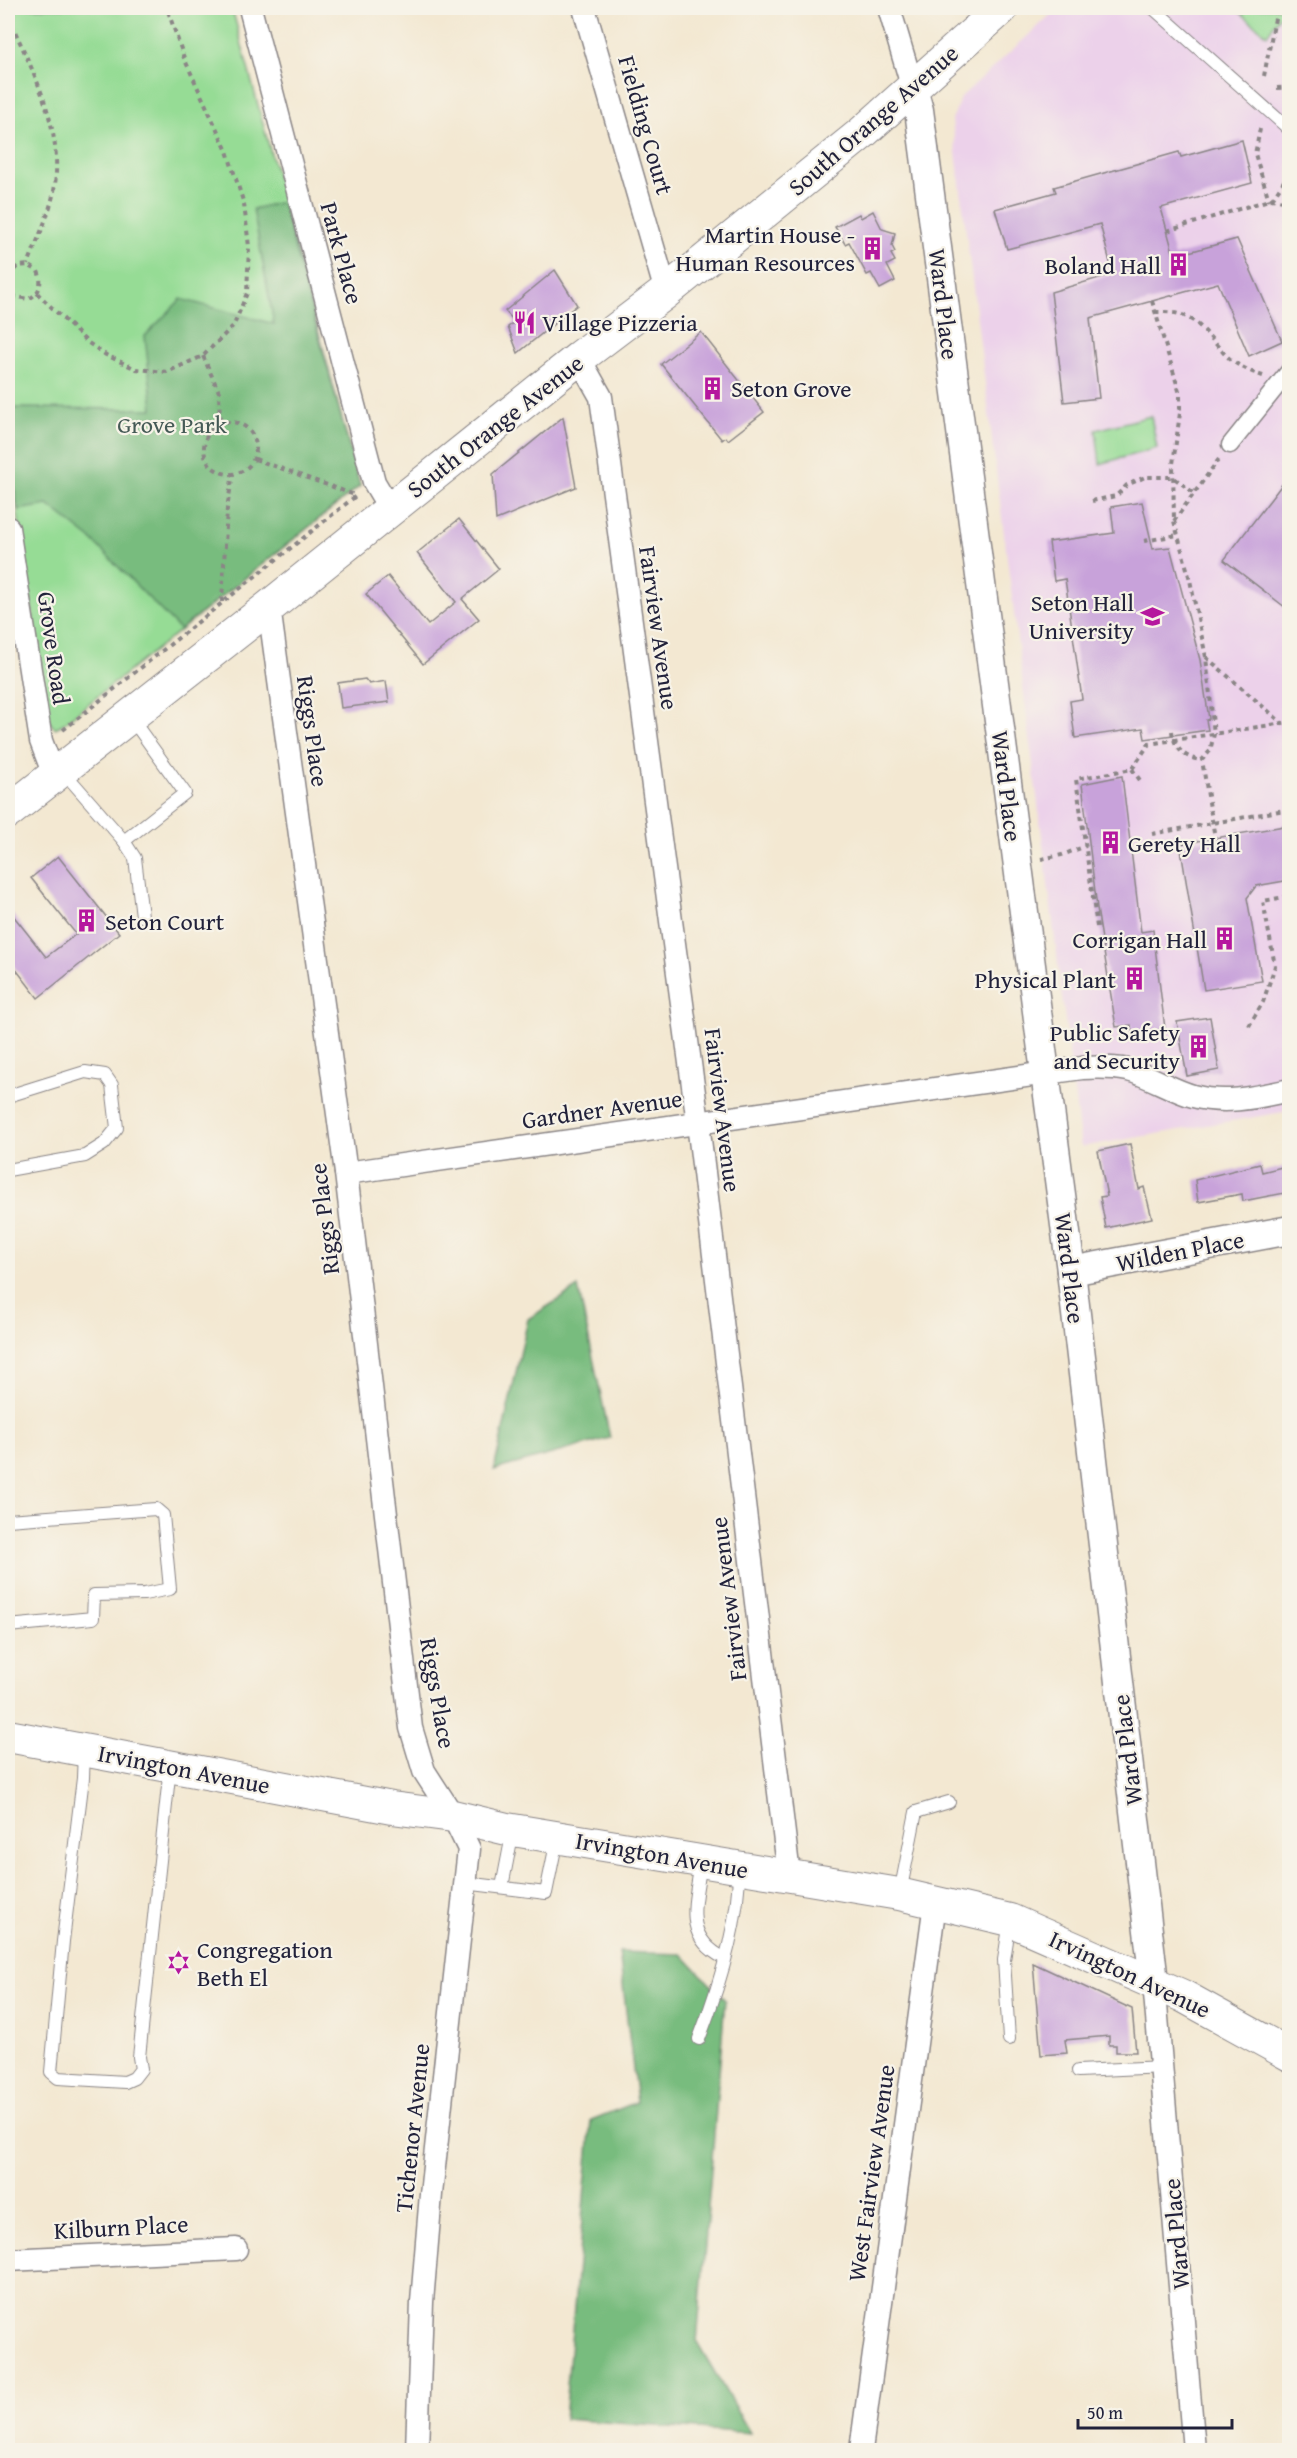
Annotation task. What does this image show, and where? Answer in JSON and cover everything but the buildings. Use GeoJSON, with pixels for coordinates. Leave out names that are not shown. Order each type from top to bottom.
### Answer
{"type":"FeatureCollection","features":[{"type":"Feature","properties":{"kind":"main road","name":"South Orange Avenue"},"geometry":{"type":"LineString","coordinates":[[8,812],[579,358],[666,292],[862,133],[1002,8]]}},
{"type":"Feature","properties":{"kind":"main road","name":"Irvington Avenue"},"geometry":{"type":"LineString","coordinates":[[8,1736],[392,1808],[453,1816],[513,1830],[899,1894],[1010,1920],[1154,1982],[1290,2055]]}},
{"type":"Feature","properties":{"kind":"street","name":"Park Place"},"geometry":{"type":"LineString","coordinates":[[250,8],[374,482],[390,509]]}},
{"type":"Feature","properties":{"kind":"street","name":"Fielding Court"},"geometry":{"type":"LineString","coordinates":[[584,8],[666,292]]}},
{"type":"Feature","properties":{"kind":"street"},"geometry":{"type":"LineString","coordinates":[[889,8],[913,89]]}},
{"type":"Feature","properties":{"kind":"street","name":"Ward Place"},"geometry":{"type":"LineString","coordinates":[[913,89],[919,110],[1071,1271],[1163,2067],[1194,2451]]}},
{"type":"Feature","properties":{"kind":"street","name":"Fairview Avenue"},"geometry":{"type":"LineString","coordinates":[[579,358],[602,397],[698,1123],[789,1875]]}},
{"type":"Feature","properties":{"kind":"street"},"geometry":{"type":"LineString","coordinates":[[1230,445],[1285,375]]}},
{"type":"Feature","properties":{"kind":"street","name":"Grove Road"},"geometry":{"type":"LineString","coordinates":[[8,528],[11,569],[41,741],[58,772]]}},
{"type":"Feature","properties":{"kind":"street","name":"Riggs Place"},"geometry":{"type":"LineString","coordinates":[[268,607],[346,1173],[411,1728],[424,1771],[453,1816]]}},
{"type":"Feature","properties":{"kind":"street","name":"Gardner Avenue"},"geometry":{"type":"LineString","coordinates":[[346,1173],[1107,1067],[1130,1071],[1193,1096],[1220,1100],[1240,1100],[1290,1090]]}},
{"type":"Feature","properties":{"kind":"street","name":"Wilden Place"},"geometry":{"type":"LineString","coordinates":[[1071,1271],[1290,1230]]}},
{"type":"Feature","properties":{"kind":"street","name":"Tichenor Avenue"},"geometry":{"type":"LineString","coordinates":[[417,2451],[422,2302],[431,2194],[469,1849],[453,1816]]}},
{"type":"Feature","properties":{"kind":"street","name":"West Fairview Avenue"},"geometry":{"type":"LineString","coordinates":[[861,2451],[935,1903]]}},
{"type":"Feature","properties":{"kind":"street","name":"Kilburn Place"},"geometry":{"type":"LineString","coordinates":[[8,2260],[236,2248]]}},
{"type":"Feature","properties":{"kind":"lane"},"geometry":{"type":"LineString","coordinates":[[1153,8],[1290,130]]}},
{"type":"Feature","properties":{"kind":"lane"},"geometry":{"type":"LineString","coordinates":[[124,841],[185,793],[129,716]]}},
{"type":"Feature","properties":{"kind":"lane"},"geometry":{"type":"LineString","coordinates":[[58,772],[124,841],[135,858],[142,916]]}},
{"type":"Feature","properties":{"kind":"lane"},"geometry":{"type":"LineString","coordinates":[[8,1096],[85,1072],[105,1075],[112,1085],[117,1128],[104,1144],[85,1156],[8,1170]]}},
{"type":"Feature","properties":{"kind":"lane"},"geometry":{"type":"LineString","coordinates":[[8,1520],[156,1509],[163,1515],[170,1589],[144,1594],[94,1595],[93,1618],[8,1626]]}},
{"type":"Feature","properties":{"kind":"lane"},"geometry":{"type":"LineString","coordinates":[[84,1750],[83,1778],[63,1941],[56,2041],[51,2063],[51,2072],[58,2078],[125,2082],[134,2078],[141,2068],[139,2056],[170,1767]]}},
{"type":"Feature","properties":{"kind":"lane"},"geometry":{"type":"LineString","coordinates":[[899,1894],[916,1812],[950,1802]]}},
{"type":"Feature","properties":{"kind":"lane"},"geometry":{"type":"LineString","coordinates":[[502,1887],[513,1830]]}},
{"type":"Feature","properties":{"kind":"lane"},"geometry":{"type":"LineString","coordinates":[[465,1883],[546,1893],[557,1837]]}},
{"type":"Feature","properties":{"kind":"lane"},"geometry":{"type":"LineString","coordinates":[[701,1860],[694,1913],[695,1930],[700,1938],[724,1958]]}},
{"type":"Feature","properties":{"kind":"lane"},"geometry":{"type":"LineString","coordinates":[[699,2039],[717,1991],[739,1893],[739,1868]]}},
{"type":"Feature","properties":{"kind":"lane"},"geometry":{"type":"LineString","coordinates":[[1009,2039],[1004,1960],[1010,1920]]}},
{"type":"Feature","properties":{"kind":"lane"},"geometry":{"type":"LineString","coordinates":[[1078,2071],[1163,2067]]}},
{"type":"Feature","properties":{"kind":"path"},"geometry":{"type":"LineString","coordinates":[[37,293],[87,342],[106,355],[136,369],[167,372],[203,356],[234,325],[247,292],[249,247],[244,204],[227,152],[184,58],[167,8]]}},
{"type":"Feature","properties":{"kind":"path"},"geometry":{"type":"LineString","coordinates":[[1264,76],[1272,28],[1278,8]]}},
{"type":"Feature","properties":{"kind":"path"},"geometry":{"type":"LineString","coordinates":[[8,16],[47,106],[55,155],[54,192],[28,265]]}},
{"type":"Feature","properties":{"kind":"path"},"geometry":{"type":"LineString","coordinates":[[1277,88],[1290,87]]}},
{"type":"Feature","properties":{"kind":"path"},"geometry":{"type":"LineString","coordinates":[[1260,129],[1255,154],[1270,200]]}},
{"type":"Feature","properties":{"kind":"path"},"geometry":{"type":"LineString","coordinates":[[1270,200],[1290,172]]}},
{"type":"Feature","properties":{"kind":"path"},"geometry":{"type":"LineString","coordinates":[[1167,231],[1270,200],[1290,202]]}},
{"type":"Feature","properties":{"kind":"path"},"geometry":{"type":"LineString","coordinates":[[8,276],[18,266],[28,265],[33,267],[40,277],[40,288],[33,297],[23,299],[14,296],[8,287]]}},
{"type":"Feature","properties":{"kind":"path"},"geometry":{"type":"LineString","coordinates":[[1152,301],[1180,394],[1173,477],[1173,521],[1206,657],[1214,734],[1210,750],[1202,760],[1215,838]]}},
{"type":"Feature","properties":{"kind":"path"},"geometry":{"type":"LineString","coordinates":[[1155,312],[1179,314],[1197,324],[1211,336],[1222,352],[1235,363],[1254,373],[1285,375]]}},
{"type":"Feature","properties":{"kind":"path"},"geometry":{"type":"LineString","coordinates":[[203,356],[219,392],[220,424]]}},
{"type":"Feature","properties":{"kind":"path"},"geometry":{"type":"LineString","coordinates":[[228,421],[246,426],[256,441],[255,459],[250,466],[233,474],[216,470],[206,457],[204,449],[208,434],[220,424],[228,421]]}},
{"type":"Feature","properties":{"kind":"path"},"geometry":{"type":"LineString","coordinates":[[1173,521],[1230,445]]}},
{"type":"Feature","properties":{"kind":"path"},"geometry":{"type":"LineString","coordinates":[[63,730],[357,495],[255,459]]}},
{"type":"Feature","properties":{"kind":"path"},"geometry":{"type":"LineString","coordinates":[[222,602],[227,508],[233,474]]}},
{"type":"Feature","properties":{"kind":"path"},"geometry":{"type":"LineString","coordinates":[[1092,501],[1116,496],[1134,481],[1145,477],[1173,477],[1194,493]]}},
{"type":"Feature","properties":{"kind":"path"},"geometry":{"type":"LineString","coordinates":[[1144,541],[1178,535]]}},
{"type":"Feature","properties":{"kind":"path"},"geometry":{"type":"LineString","coordinates":[[1206,657],[1282,723]]}},
{"type":"Feature","properties":{"kind":"path"},"geometry":{"type":"LineString","coordinates":[[1097,927],[1077,779],[1132,769],[1149,744],[1290,722]]}},
{"type":"Feature","properties":{"kind":"path"},"geometry":{"type":"LineString","coordinates":[[1172,731],[1173,740],[1183,753],[1194,759],[1202,760]]}},
{"type":"Feature","properties":{"kind":"path"},"geometry":{"type":"LineString","coordinates":[[1132,769],[1142,783]]}},
{"type":"Feature","properties":{"kind":"path"},"geometry":{"type":"LineString","coordinates":[[1152,834],[1290,809]]}},
{"type":"Feature","properties":{"kind":"path"},"geometry":{"type":"LineString","coordinates":[[1034,860],[1062,855],[1086,846]]}},
{"type":"Feature","properties":{"kind":"path"},"geometry":{"type":"LineString","coordinates":[[1249,1026],[1263,1002],[1275,966],[1263,901],[1290,896]]}},
{"type":"Feature","properties":{"kind":"shaded area","name":"Seton Hall University"},"geometry":{"type":"Polygon","coordinates":[[[1058,8],[1289,8],[1289,1111],[1081,1147],[952,120],[961,97],[1058,8]]]}},
{"type":"Feature","properties":{"kind":"green space","name":"Grove Park"},"geometry":{"type":"Polygon","coordinates":[[[8,8],[232,8],[360,486],[63,724],[55,728],[48,717],[8,447],[8,8]]]}},
{"type":"Feature","properties":{"kind":"green space"},"geometry":{"type":"Polygon","coordinates":[[[1235,8],[1285,8],[1267,35],[1235,8]]]}},
{"type":"Feature","properties":{"kind":"green space"},"geometry":{"type":"Polygon","coordinates":[[[282,202],[360,486],[180,630],[91,539],[48,505],[18,510],[8,447],[8,408],[153,409],[145,336],[181,299],[274,324],[253,209],[282,202]]]}},
{"type":"Feature","properties":{"kind":"green space"},"geometry":{"type":"Polygon","coordinates":[[[1151,416],[1157,448],[1100,464],[1096,430],[1151,416]]]}},
{"type":"Feature","properties":{"kind":"green space"},"geometry":{"type":"Polygon","coordinates":[[[578,1287],[610,1438],[494,1470],[528,1319],[578,1287]]]}},
{"type":"Feature","properties":{"kind":"green space"},"geometry":{"type":"Polygon","coordinates":[[[619,1952],[682,1954],[725,2000],[697,2342],[750,2433],[564,2419],[591,2120],[637,2102],[619,1952]]]}},
{"type":"Feature","properties":{"kind":"place","name":"Martin House - Human Resources"},"geometry":{"type":"Point","coordinates":[873,248]}},
{"type":"Feature","properties":{"kind":"place","name":"Boland Hall"},"geometry":{"type":"Point","coordinates":[1179,265]}},
{"type":"Feature","properties":{"kind":"place","name":"Village Pizzeria"},"geometry":{"type":"Point","coordinates":[524,322]}},
{"type":"Feature","properties":{"kind":"place","name":"Seton Grove"},"geometry":{"type":"Point","coordinates":[713,388]}},
{"type":"Feature","properties":{"kind":"place","name":"Seton Hall University"},"geometry":{"type":"Point","coordinates":[1152,616]}},
{"type":"Feature","properties":{"kind":"place","name":"Gerety Hall"},"geometry":{"type":"Point","coordinates":[1110,843]}},
{"type":"Feature","properties":{"kind":"place","name":"Seton Court"},"geometry":{"type":"Point","coordinates":[87,921]}},
{"type":"Feature","properties":{"kind":"place","name":"Corrigan Hall"},"geometry":{"type":"Point","coordinates":[1225,939]}},
{"type":"Feature","properties":{"kind":"place","name":"Physical Plant"},"geometry":{"type":"Point","coordinates":[1134,979]}},
{"type":"Feature","properties":{"kind":"place","name":"Public Safety and Security"},"geometry":{"type":"Point","coordinates":[1198,1046]}},
{"type":"Feature","properties":{"kind":"place","name":"Congregation Beth El"},"geometry":{"type":"Point","coordinates":[179,1963]}}]}
